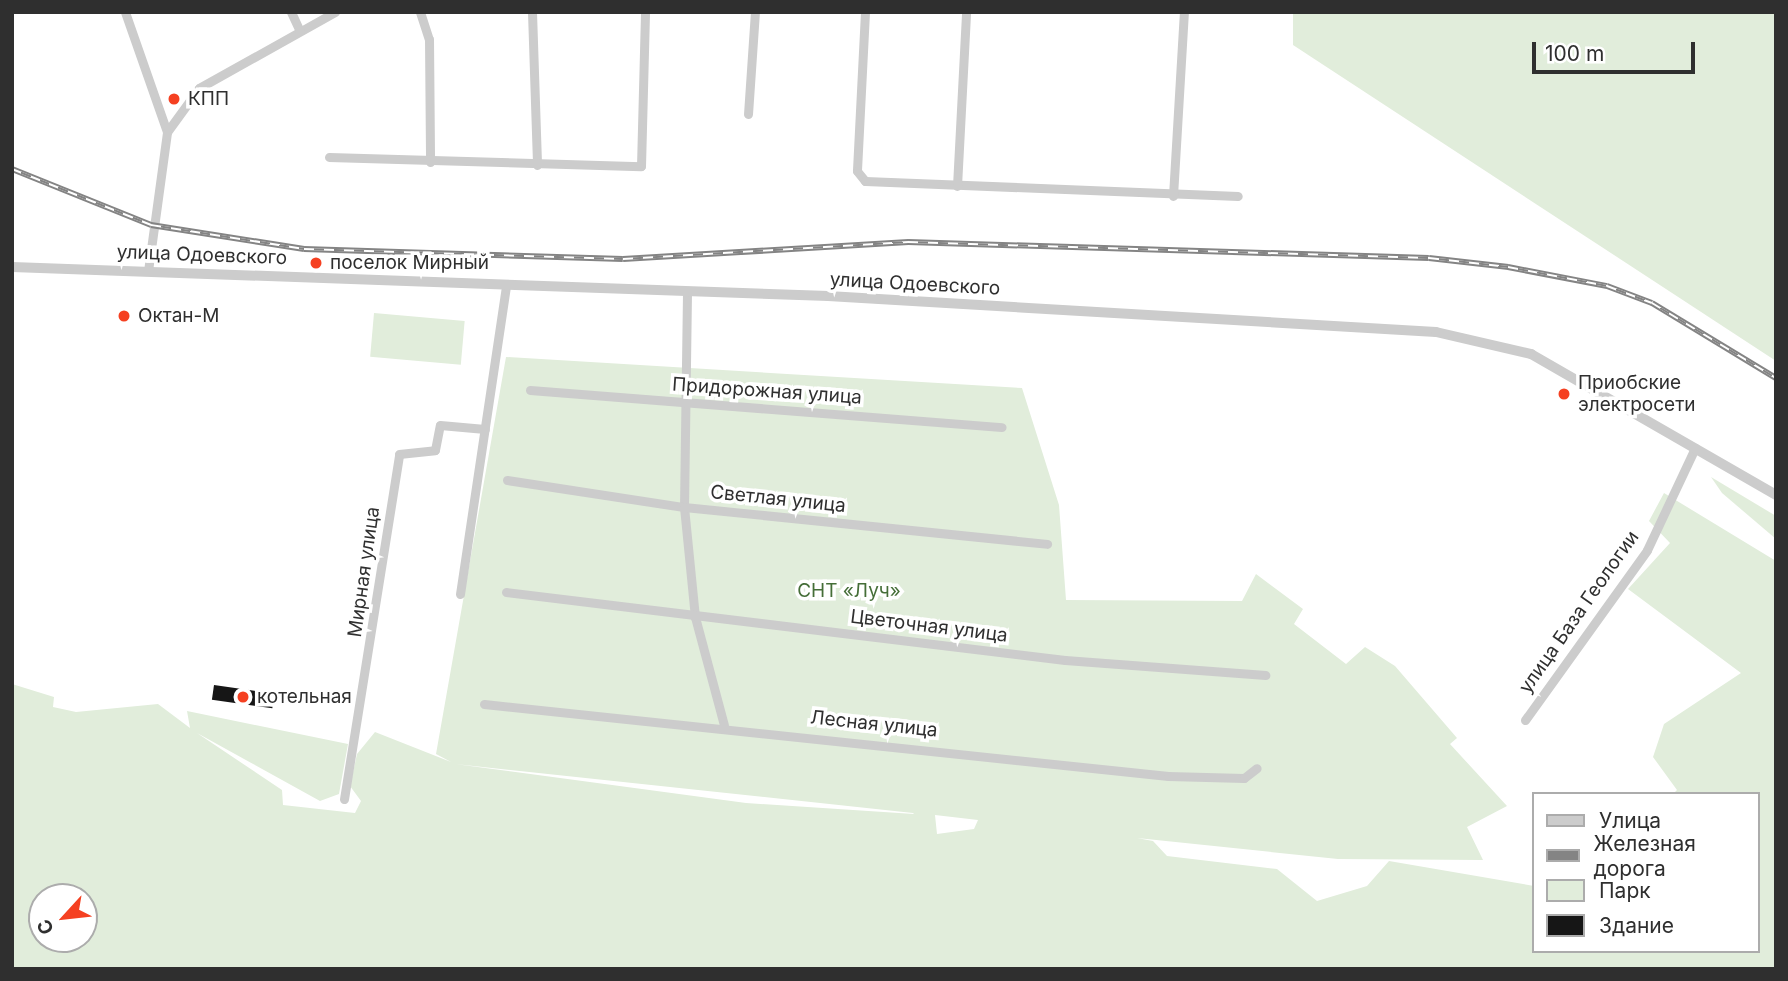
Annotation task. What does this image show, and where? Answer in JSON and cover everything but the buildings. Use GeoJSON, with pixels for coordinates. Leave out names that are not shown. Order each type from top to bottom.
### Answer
{"type":"FeatureCollection","features":[{"type":"Feature","properties":{"kind":"street"},"geometry":{"type":"LineString","coordinates":[[125,12],[167,132]]}},
{"type":"Feature","properties":{"kind":"street"},"geometry":{"type":"LineString","coordinates":[[290,12],[300,31]]}},
{"type":"Feature","properties":{"kind":"street"},"geometry":{"type":"LineString","coordinates":[[148,271],[167,132],[191,94],[335,12]]}},
{"type":"Feature","properties":{"kind":"street"},"geometry":{"type":"LineString","coordinates":[[420,12],[429,38],[430,162]]}},
{"type":"Feature","properties":{"kind":"street"},"geometry":{"type":"LineString","coordinates":[[532,12],[537,164]]}},
{"type":"Feature","properties":{"kind":"street"},"geometry":{"type":"LineString","coordinates":[[329,157],[641,166],[646,161],[645,12]]}},
{"type":"Feature","properties":{"kind":"street"},"geometry":{"type":"LineString","coordinates":[[748,114],[755,12]]}},
{"type":"Feature","properties":{"kind":"street"},"geometry":{"type":"LineString","coordinates":[[865,12],[857,170],[865,181],[1173,196],[1238,196]]}},
{"type":"Feature","properties":{"kind":"street"},"geometry":{"type":"LineString","coordinates":[[957,186],[966,12]]}},
{"type":"Feature","properties":{"kind":"street"},"geometry":{"type":"LineString","coordinates":[[1173,196],[1184,12]]}},
{"type":"Feature","properties":{"kind":"street","name":"улица Одоевского"},"geometry":{"type":"LineString","coordinates":[[12,267],[687,293],[1354,324],[1476,338],[1531,354],[1776,495]]}},
{"type":"Feature","properties":{"kind":"street"},"geometry":{"type":"LineString","coordinates":[[460,594],[506,286]]}},
{"type":"Feature","properties":{"kind":"street"},"geometry":{"type":"LineString","coordinates":[[687,293],[684,507],[695,617],[724,725]]}},
{"type":"Feature","properties":{"kind":"street","name":"Придорожная улица"},"geometry":{"type":"LineString","coordinates":[[530,390],[1002,427]]}},
{"type":"Feature","properties":{"kind":"street","name":"Мирная улица"},"geometry":{"type":"LineString","coordinates":[[344,799],[399,454],[435,450],[440,425],[485,429]]}},
{"type":"Feature","properties":{"kind":"street","name":"улица База Геологии"},"geometry":{"type":"LineString","coordinates":[[1525,720],[1647,550],[1695,448]]}},
{"type":"Feature","properties":{"kind":"street","name":"Светлая улица"},"geometry":{"type":"LineString","coordinates":[[507,480],[684,507],[1047,544]]}},
{"type":"Feature","properties":{"kind":"street","name":"Цветочная улица"},"geometry":{"type":"LineString","coordinates":[[506,592],[1065,660],[1265,674]]}},
{"type":"Feature","properties":{"kind":"street","name":"Лесная улица"},"geometry":{"type":"LineString","coordinates":[[484,705],[724,725],[1168,776],[1244,778],[1257,768]]}},
{"type":"Feature","properties":{"kind":"green space"},"geometry":{"type":"Polygon","coordinates":[[[1293,12],[1776,12],[1776,361],[1293,45],[1293,12]]]}},
{"type":"Feature","properties":{"kind":"green space"},"geometry":{"type":"Polygon","coordinates":[[[374,313],[465,321],[461,365],[370,357],[374,313]]]}},
{"type":"Feature","properties":{"kind":"green space","name":"СНТ «Луч»"},"geometry":{"type":"Polygon","coordinates":[[[506,357],[1022,388],[1059,505],[1066,600],[1242,601],[1256,574],[1303,609],[1294,624],[1346,664],[1365,647],[1395,666],[1457,738],[1450,744],[1507,806],[1467,827],[1483,860],[1338,859],[1137,838],[1153,841],[1167,856],[1277,869],[1317,901],[1367,886],[1389,861],[1532,886],[1532,953],[1760,953],[1760,792],[1675,792],[1677,790],[1653,757],[1664,724],[1741,673],[1628,589],[1670,543],[1649,521],[1664,493],[1776,561],[1776,969],[12,969],[12,684],[54,697],[53,707],[76,712],[158,704],[190,728],[187,711],[348,744],[339,794],[320,801],[197,733],[282,790],[283,805],[355,813],[361,801],[350,786],[357,754],[375,732],[451,762],[436,754],[506,357]],[[455,764],[746,803],[913,813],[455,764]],[[935,815],[937,834],[974,829],[978,820],[935,815]]]}},
{"type":"Feature","properties":{"kind":"green space"},"geometry":{"type":"Polygon","coordinates":[[[1711,477],[1776,516],[1776,539],[1722,493],[1711,477]]]}},
{"type":"Feature","properties":{"kind":"railway"},"geometry":{"type":"LineString","coordinates":[[12,169],[151,225],[304,249],[623,259],[908,242],[1429,258],[1508,267],[1607,286],[1652,303],[1776,378]]}},
{"type":"Feature","properties":{"kind":"place","name":"КПП"},"geometry":{"type":"Point","coordinates":[174,99]}},
{"type":"Feature","properties":{"kind":"place","name":"поселок Мирный"},"geometry":{"type":"Point","coordinates":[316,263]}},
{"type":"Feature","properties":{"kind":"place","name":"Октан-М"},"geometry":{"type":"Point","coordinates":[124,316]}},
{"type":"Feature","properties":{"kind":"place","name":"Приобские электросети"},"geometry":{"type":"Point","coordinates":[1564,394]}},
{"type":"Feature","properties":{"kind":"place","name":"котельная"},"geometry":{"type":"Point","coordinates":[243,697]}}]}
